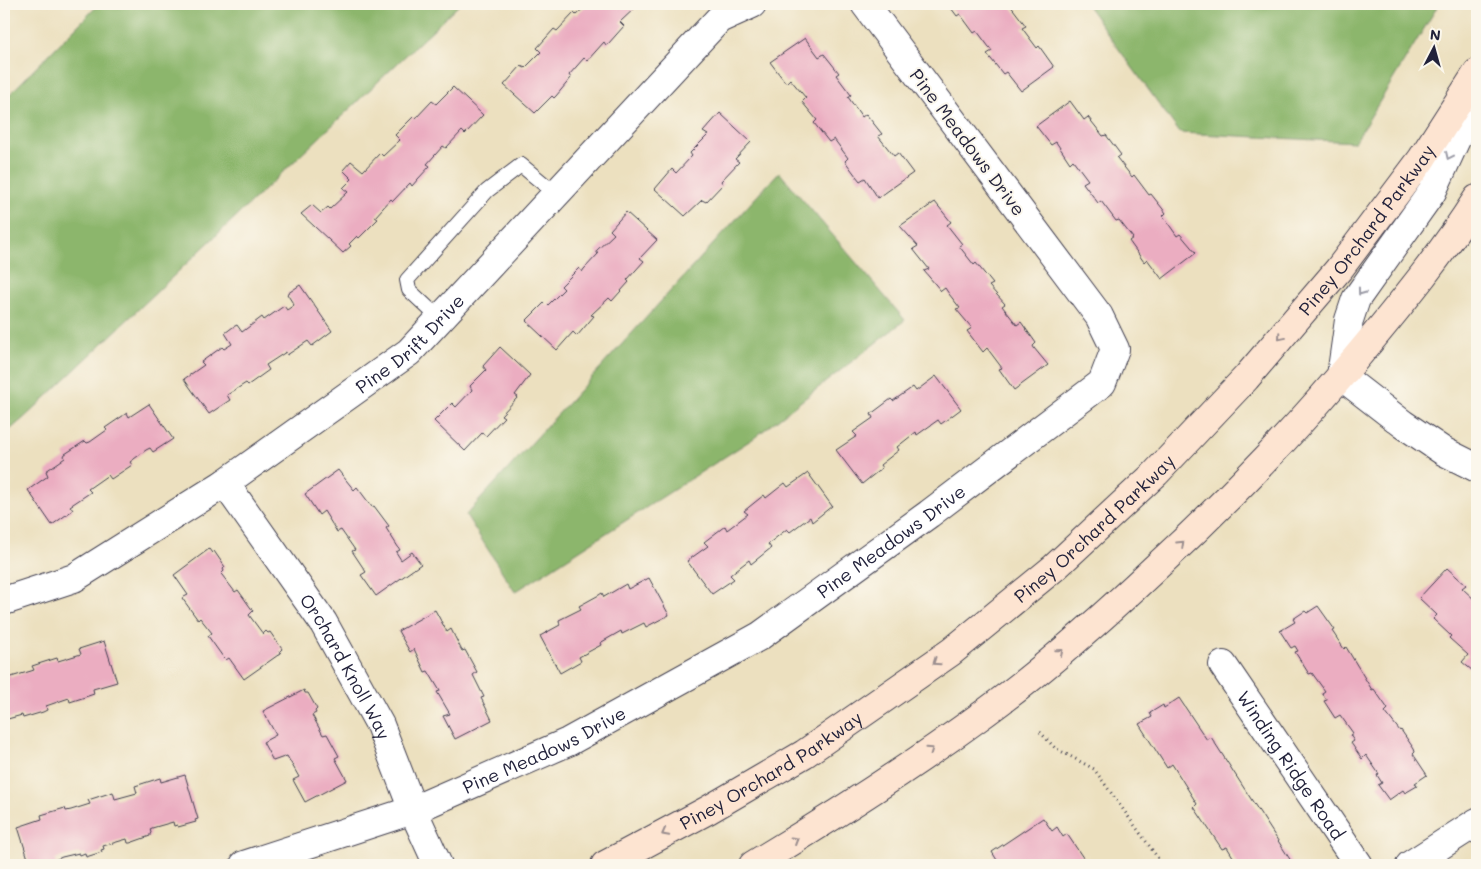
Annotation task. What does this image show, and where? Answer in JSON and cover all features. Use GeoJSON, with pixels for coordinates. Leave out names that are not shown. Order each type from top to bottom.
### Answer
{"type":"FeatureCollection","features":[{"type":"Feature","properties":{"kind":"street","name":"Pine Drift Drive"},"geometry":{"type":"LineString","coordinates":[[4,602],[74,578],[225,483],[409,352],[719,19],[752,4]]}},
{"type":"Feature","properties":{"kind":"street","name":"Pine Meadows Drive"},"geometry":{"type":"LineString","coordinates":[[244,865],[413,810],[568,742],[760,636],[929,514],[1102,383],[1115,349],[1099,316],[865,4]]}},
{"type":"Feature","properties":{"kind":"street"},"geometry":{"type":"LineString","coordinates":[[1342,376],[1349,320],[1356,299],[1432,192],[1459,133],[1476,75]]}},
{"type":"Feature","properties":{"kind":"street","name":"Piney Orchard Parkway"},"geometry":{"type":"LineString","coordinates":[[604,865],[708,810],[804,754],[951,652],[1055,567],[1156,473],[1246,378],[1338,269],[1421,160],[1476,75]]}},
{"type":"Feature","properties":{"kind":"street"},"geometry":{"type":"LineString","coordinates":[[753,865],[836,815],[987,711],[1099,621],[1204,523],[1342,376],[1413,288],[1460,226],[1477,199]]}},
{"type":"Feature","properties":{"kind":"street"},"geometry":{"type":"LineString","coordinates":[[1342,376],[1403,424],[1443,451],[1477,468]]}},
{"type":"Feature","properties":{"kind":"street","name":"Orchard Knoll Way"},"geometry":{"type":"LineString","coordinates":[[225,483],[323,622],[380,725],[413,810],[438,865]]}},
{"type":"Feature","properties":{"kind":"street","name":"Winding Ridge Road"},"geometry":{"type":"LineString","coordinates":[[1223,665],[1359,865]]}},
{"type":"Feature","properties":{"kind":"street"},"geometry":{"type":"LineString","coordinates":[[1410,865],[1477,822]]}},
{"type":"Feature","properties":{"kind":"lane"},"geometry":{"type":"LineString","coordinates":[[440,319],[409,290],[407,280],[487,191],[521,165],[556,194]]}},
{"type":"Feature","properties":{"kind":"path"},"geometry":{"type":"LineString","coordinates":[[1040,732],[1056,748],[1094,769],[1163,865]]}},
{"type":"Feature","properties":{"kind":"green space"},"geometry":{"type":"Polygon","coordinates":[[[99,4],[460,4],[4,435],[4,100],[99,4]]]}},
{"type":"Feature","properties":{"kind":"green space"},"geometry":{"type":"Polygon","coordinates":[[[1086,4],[1439,4],[1355,142],[1180,133],[1086,4]]]}},
{"type":"Feature","properties":{"kind":"green space"},"geometry":{"type":"Polygon","coordinates":[[[779,172],[905,320],[754,438],[515,592],[466,515],[779,172]]]}},
{"type":"Feature","properties":{"kind":"building"},"geometry":{"type":"Polygon","coordinates":[[[588,4],[644,4],[639,9],[637,6],[620,22],[624,26],[608,44],[606,45],[604,42],[587,61],[584,58],[569,75],[571,78],[556,96],[554,98],[552,96],[535,113],[504,85],[521,66],[525,68],[541,52],[537,48],[554,29],[557,31],[574,13],[576,15],[588,4]]]}},
{"type":"Feature","properties":{"kind":"building"},"geometry":{"type":"Polygon","coordinates":[[[948,4],[1005,4],[1008,7],[1010,5],[1026,26],[1022,28],[1037,48],[1039,46],[1054,67],[1021,91],[1006,72],[1003,74],[987,54],[992,51],[977,31],[974,33],[960,14],[957,16],[948,4]]]}},
{"type":"Feature","properties":{"kind":"building"},"geometry":{"type":"Polygon","coordinates":[[[805,38],[819,57],[824,54],[839,73],[836,75],[851,95],[848,97],[862,117],[866,114],[882,134],[878,136],[894,156],[898,153],[913,173],[878,198],[865,178],[860,181],[856,176],[845,161],[848,158],[834,139],[829,142],[814,123],[817,120],[802,102],[806,98],[790,79],[786,83],[770,62],[805,38]]]}},
{"type":"Feature","properties":{"kind":"building"},"geometry":{"type":"Polygon","coordinates":[[[453,87],[483,115],[465,134],[462,131],[446,148],[443,146],[427,164],[430,166],[412,186],[410,183],[393,201],[391,199],[375,217],[378,219],[359,238],[357,236],[349,244],[351,246],[343,253],[301,214],[312,205],[321,213],[328,207],[330,209],[348,192],[343,188],[352,179],[343,170],[351,161],[363,171],[380,153],[383,156],[400,140],[395,135],[413,117],[415,119],[432,101],[436,104],[453,87]]]}},
{"type":"Feature","properties":{"kind":"building"},"geometry":{"type":"Polygon","coordinates":[[[1070,101],[1084,120],[1088,117],[1103,136],[1106,135],[1121,155],[1117,158],[1166,213],[1163,216],[1177,236],[1180,234],[1196,253],[1162,279],[1147,259],[1144,262],[1129,241],[1133,238],[1119,220],[1116,221],[1101,201],[1098,203],[1083,183],[1088,180],[1073,160],[1070,163],[1056,142],[1051,145],[1036,126],[1070,101]]]}},
{"type":"Feature","properties":{"kind":"building"},"geometry":{"type":"Polygon","coordinates":[[[720,113],[751,142],[735,159],[739,162],[721,181],[723,184],[706,202],[702,200],[685,216],[655,189],[672,169],[676,173],[692,156],[690,153],[708,135],[703,132],[720,113]]]}},
{"type":"Feature","properties":{"kind":"building"},"geometry":{"type":"Polygon","coordinates":[[[935,202],[951,222],[947,225],[962,244],[959,246],[993,284],[989,286],[1005,304],[1002,306],[1017,325],[1021,322],[1036,343],[1033,346],[1034,348],[1048,365],[1014,390],[999,369],[1002,368],[987,348],[983,352],[967,331],[972,328],[956,309],[960,308],[945,288],[941,291],[924,271],[929,269],[913,249],[918,246],[900,226],[935,202]]]}},
{"type":"Feature","properties":{"kind":"building"},"geometry":{"type":"Polygon","coordinates":[[[626,212],[657,240],[640,258],[644,261],[612,301],[609,298],[591,315],[594,316],[577,336],[573,332],[557,350],[526,321],[544,303],[547,306],[564,289],[561,286],[579,268],[582,272],[598,254],[596,251],[614,234],[610,230],[626,212]]]}},
{"type":"Feature","properties":{"kind":"building"},"geometry":{"type":"Polygon","coordinates":[[[300,285],[332,331],[312,346],[308,341],[287,355],[286,352],[266,365],[269,370],[248,385],[246,383],[227,395],[230,400],[209,414],[184,379],[204,365],[201,362],[222,347],[224,349],[232,344],[225,333],[233,327],[237,325],[242,332],[262,317],[264,320],[284,306],[287,310],[294,305],[287,294],[300,285]]]}},
{"type":"Feature","properties":{"kind":"building"},"geometry":{"type":"Polygon","coordinates":[[[500,347],[530,375],[515,395],[518,397],[501,415],[504,417],[486,436],[482,433],[465,451],[434,421],[452,403],[456,407],[472,390],[470,386],[486,370],[483,366],[500,347]]]}},
{"type":"Feature","properties":{"kind":"building"},"geometry":{"type":"Polygon","coordinates":[[[936,376],[961,409],[941,424],[938,420],[917,435],[916,432],[897,447],[899,450],[880,465],[882,468],[862,484],[836,450],[857,436],[853,432],[873,418],[871,414],[891,399],[893,401],[913,387],[916,391],[936,376]]]}},
{"type":"Feature","properties":{"kind":"building"},"geometry":{"type":"Polygon","coordinates":[[[149,404],[173,439],[153,452],[150,448],[146,450],[130,462],[132,465],[111,479],[108,475],[88,489],[91,492],[70,506],[73,510],[52,525],[28,490],[48,476],[46,471],[65,458],[65,454],[85,441],[87,443],[90,442],[107,430],[105,428],[127,413],[129,417],[149,404]]]}},
{"type":"Feature","properties":{"kind":"building"},"geometry":{"type":"Polygon","coordinates":[[[338,470],[354,490],[357,487],[389,526],[386,528],[400,550],[396,552],[401,560],[412,552],[421,564],[376,596],[361,575],[366,572],[352,551],[355,550],[341,530],[337,532],[324,511],[319,515],[305,494],[338,470]]]}},
{"type":"Feature","properties":{"kind":"building"},"geometry":{"type":"Polygon","coordinates":[[[808,473],[832,506],[812,522],[810,517],[790,532],[787,529],[768,544],[771,548],[751,564],[749,560],[736,570],[730,575],[734,579],[712,594],[687,561],[708,546],[704,542],[725,526],[727,530],[748,514],[744,511],[764,495],[766,498],[785,483],[788,487],[808,473]]]}},
{"type":"Feature","properties":{"kind":"building"},"geometry":{"type":"Polygon","coordinates":[[[209,549],[212,553],[214,551],[225,567],[221,574],[235,592],[238,590],[253,611],[249,615],[263,634],[266,631],[270,632],[282,649],[281,653],[244,679],[229,658],[226,660],[223,657],[208,636],[212,633],[200,618],[198,620],[182,598],[188,595],[174,575],[209,549]]]}},
{"type":"Feature","properties":{"kind":"building"},"geometry":{"type":"Polygon","coordinates":[[[1447,568],[1466,585],[1462,588],[1477,602],[1477,668],[1473,671],[1462,662],[1468,655],[1449,638],[1451,636],[1433,619],[1437,615],[1419,598],[1447,568]]]}},
{"type":"Feature","properties":{"kind":"building"},"geometry":{"type":"Polygon","coordinates":[[[649,578],[669,615],[646,627],[644,623],[622,634],[621,631],[579,657],[581,661],[560,673],[540,636],[560,625],[559,620],[581,609],[579,606],[602,593],[604,597],[626,584],[628,589],[649,578]]]}},
{"type":"Feature","properties":{"kind":"building"},"geometry":{"type":"Polygon","coordinates":[[[1318,606],[1335,630],[1332,631],[1344,649],[1346,647],[1372,690],[1374,689],[1388,709],[1385,712],[1414,749],[1415,752],[1413,754],[1427,775],[1415,783],[1417,786],[1405,793],[1403,790],[1389,800],[1378,785],[1382,783],[1377,775],[1379,774],[1366,755],[1362,759],[1351,743],[1354,741],[1350,735],[1353,733],[1340,715],[1335,718],[1324,701],[1327,700],[1322,693],[1325,691],[1312,673],[1309,674],[1295,652],[1298,651],[1295,646],[1291,648],[1280,631],[1295,622],[1293,619],[1305,611],[1307,613],[1318,606]]]}},
{"type":"Feature","properties":{"kind":"building"},"geometry":{"type":"Polygon","coordinates":[[[435,610],[447,632],[451,629],[462,651],[465,650],[477,672],[473,675],[484,697],[481,698],[492,720],[455,739],[443,716],[450,714],[437,692],[440,691],[428,671],[425,672],[414,649],[410,652],[398,631],[435,610]]]}},
{"type":"Feature","properties":{"kind":"building"},"geometry":{"type":"Polygon","coordinates":[[[104,641],[117,682],[93,689],[94,694],[70,702],[69,698],[46,706],[47,710],[43,712],[23,718],[22,715],[4,720],[4,676],[10,674],[11,677],[34,670],[32,666],[57,658],[58,661],[81,654],[79,649],[104,641]]]}},
{"type":"Feature","properties":{"kind":"building"},"geometry":{"type":"Polygon","coordinates":[[[304,690],[305,693],[308,693],[317,709],[316,713],[312,715],[323,735],[327,734],[339,756],[335,758],[347,780],[305,802],[293,780],[299,777],[287,756],[273,761],[263,742],[276,735],[263,711],[304,690]]]}},
{"type":"Feature","properties":{"kind":"building"},"geometry":{"type":"Polygon","coordinates":[[[1179,698],[1207,740],[1211,737],[1293,864],[1238,865],[1227,847],[1222,849],[1194,807],[1197,804],[1172,764],[1167,768],[1139,724],[1152,717],[1150,713],[1163,705],[1164,708],[1179,698]]]}},
{"type":"Feature","properties":{"kind":"building"},"geometry":{"type":"Polygon","coordinates":[[[185,775],[198,819],[195,820],[196,822],[178,827],[177,825],[174,826],[173,822],[152,828],[150,829],[150,836],[130,843],[128,843],[127,839],[103,846],[102,852],[86,857],[85,853],[80,855],[79,853],[55,860],[56,863],[54,865],[30,865],[18,827],[42,819],[41,815],[65,808],[66,811],[71,810],[90,804],[88,800],[113,792],[115,799],[137,793],[135,786],[160,778],[161,782],[185,775]]]}},
{"type":"Feature","properties":{"kind":"building"},"geometry":{"type":"Polygon","coordinates":[[[1043,818],[1052,831],[1057,827],[1063,837],[1067,834],[1088,865],[1000,865],[992,852],[1043,818]]]}}]}
